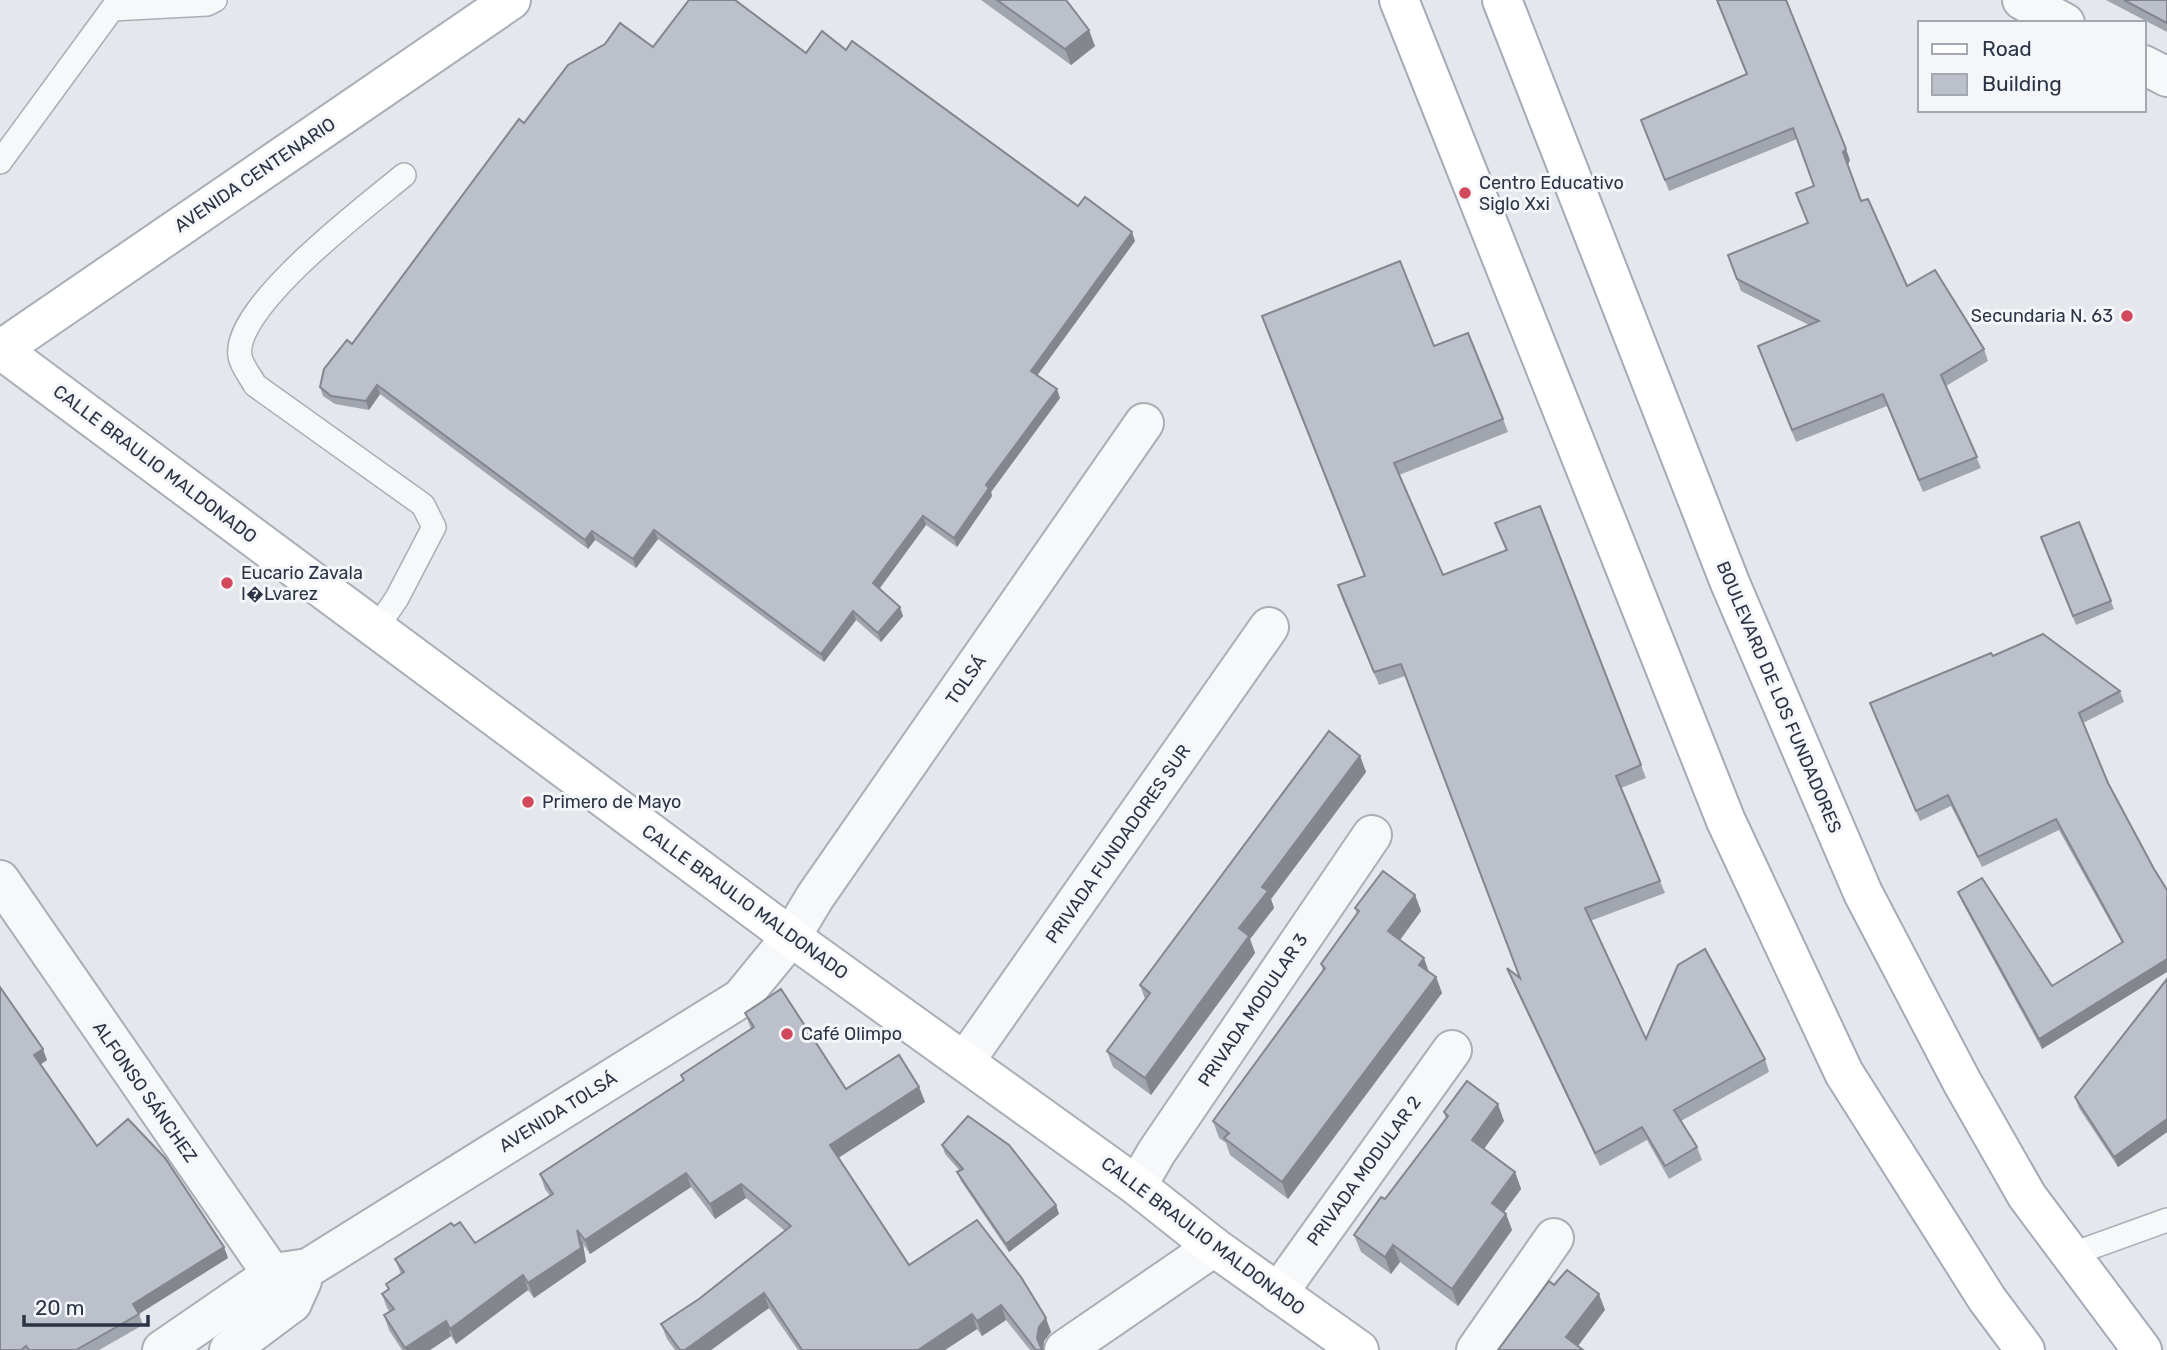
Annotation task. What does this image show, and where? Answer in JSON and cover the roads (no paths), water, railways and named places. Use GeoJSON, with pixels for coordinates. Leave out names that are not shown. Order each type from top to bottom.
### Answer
{"type":"FeatureCollection","features":[{"type":"Feature","properties":{"kind":"main road","name":"AVENIDA CENTENARIO"},"geometry":{"type":"LineString","coordinates":[[0,349],[511,0]]}},
{"type":"Feature","properties":{"kind":"main road"},"geometry":{"type":"LineString","coordinates":[[1399,0],[1726,821],[1844,1073],[1987,1299],[2025,1350]]}},
{"type":"Feature","properties":{"kind":"main road","name":"BOULEVARD DE LOS FUNDADORES"},"geometry":{"type":"LineString","coordinates":[[1502,0],[1730,583],[1863,893],[2021,1185],[2142,1350]]}},
{"type":"Feature","properties":{"kind":"main road","name":"CALLE BRAULIO MALDONADO"},"geometry":{"type":"LineString","coordinates":[[0,349],[791,937],[1359,1350]]}},
{"type":"Feature","properties":{"kind":"street"},"geometry":{"type":"LineString","coordinates":[[2022,0],[2061,21]]}},
{"type":"Feature","properties":{"kind":"street"},"geometry":{"type":"LineString","coordinates":[[2146,66],[2167,77]]}},
{"type":"Feature","properties":{"kind":"street","name":"TOLSÁ"},"geometry":{"type":"LineString","coordinates":[[791,937],[815,897],[1144,423]]}},
{"type":"Feature","properties":{"kind":"street","name":"PRIVADA FUNDADORES SUR"},"geometry":{"type":"LineString","coordinates":[[965,1061],[1269,627]]}},
{"type":"Feature","properties":{"kind":"street","name":"PRIVADA MODULAR 3"},"geometry":{"type":"LineString","coordinates":[[1137,1186],[1156,1153],[1372,835]]}},
{"type":"Feature","properties":{"kind":"street","name":"ALFONSO SÁNCHEZ"},"geometry":{"type":"LineString","coordinates":[[0,880],[13,928],[291,1281]]}},
{"type":"Feature","properties":{"kind":"street","name":"AVENIDA TOLSÁ"},"geometry":{"type":"LineString","coordinates":[[162,1350],[291,1281],[741,998],[791,937]]}},
{"type":"Feature","properties":{"kind":"street","name":"PRIVADA MODULAR 2"},"geometry":{"type":"LineString","coordinates":[[1278,1293],[1452,1050]]}},
{"type":"Feature","properties":{"kind":"street"},"geometry":{"type":"LineString","coordinates":[[1476,1350],[1554,1238]]}},
{"type":"Feature","properties":{"kind":"street"},"geometry":{"type":"LineString","coordinates":[[1064,1350],[1214,1247]]}},
{"type":"Feature","properties":{"kind":"street","name":"AVENIDA TOLSÁ"},"geometry":{"type":"LineString","coordinates":[[229,1350],[291,1281]]}},
{"type":"Feature","properties":{"kind":"lane"},"geometry":{"type":"LineString","coordinates":[[0,162],[106,5],[207,5],[215,0]]}},
{"type":"Feature","properties":{"kind":"lane"},"geometry":{"type":"LineString","coordinates":[[376,629],[397,598],[434,527],[423,505],[255,385],[240,356],[245,326],[290,272],[404,175]]}},
{"type":"Feature","properties":{"kind":"lane"},"geometry":{"type":"LineString","coordinates":[[2070,1255],[2167,1220]]}},
{"type":"Feature","properties":{"kind":"place","name":"Centro Educativo Siglo Xxi"},"geometry":{"type":"Point","coordinates":[1465,193]}},
{"type":"Feature","properties":{"kind":"place","name":"Secundaria N. 63"},"geometry":{"type":"Point","coordinates":[2127,316]}},
{"type":"Feature","properties":{"kind":"place","name":"Eucario Zavala I�Lvarez"},"geometry":{"type":"Point","coordinates":[227,583]}},
{"type":"Feature","properties":{"kind":"place","name":"Primero de Mayo"},"geometry":{"type":"Point","coordinates":[528,802]}},
{"type":"Feature","properties":{"kind":"place","name":"Café Olimpo"},"geometry":{"type":"Point","coordinates":[787,1034]}}]}
